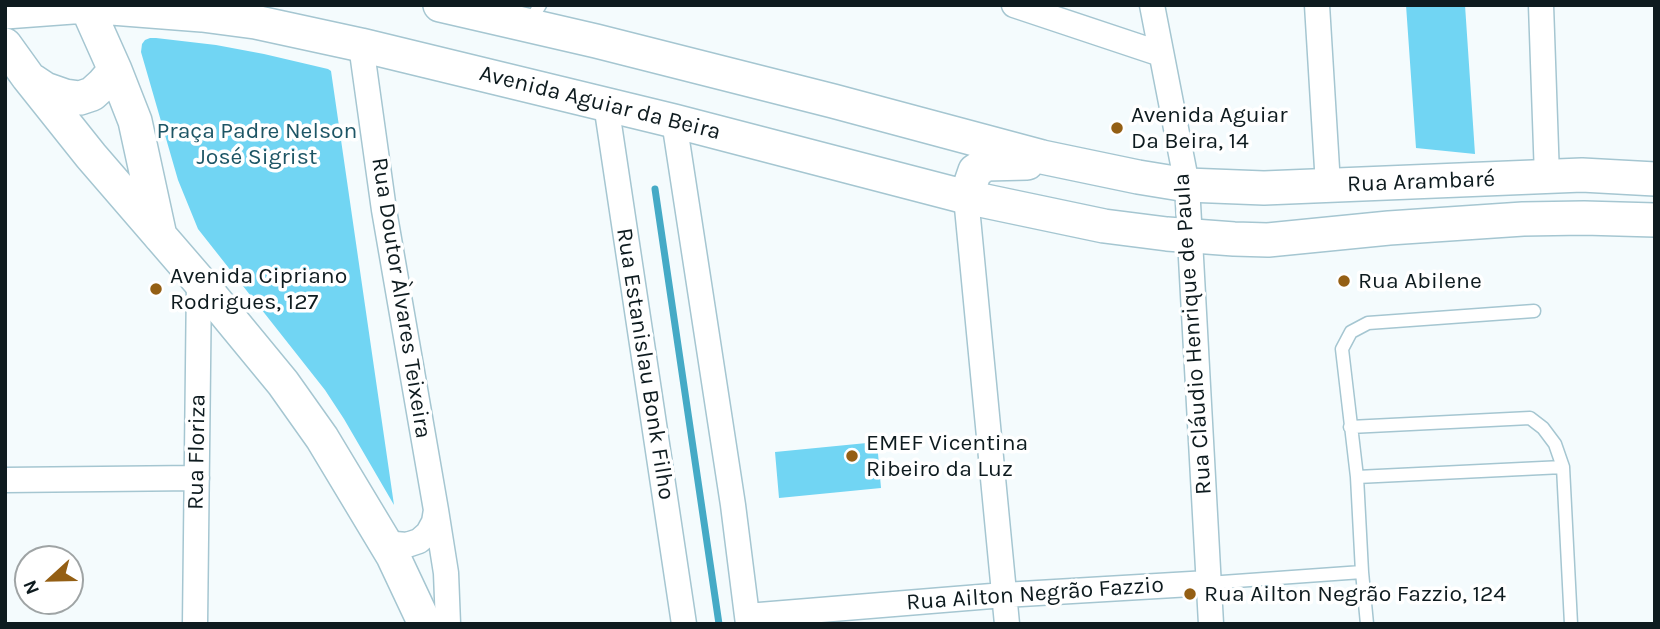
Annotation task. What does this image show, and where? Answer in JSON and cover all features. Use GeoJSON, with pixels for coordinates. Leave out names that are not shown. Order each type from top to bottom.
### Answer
{"type":"FeatureCollection","features":[{"type":"Feature","properties":{"kind":"main road"},"geometry":{"type":"LineString","coordinates":[[440,5],[534,15],[833,101],[1042,157],[1187,185]]}},
{"type":"Feature","properties":{"kind":"main road"},"geometry":{"type":"LineString","coordinates":[[86,6],[135,121],[161,239]]}},
{"type":"Feature","properties":{"kind":"main road","name":"Avenida Aguiar da Beira"},"geometry":{"type":"LineString","coordinates":[[5,12],[86,6],[255,22],[606,104],[965,197],[1104,226],[1191,237]]}},
{"type":"Feature","properties":{"kind":"main road"},"geometry":{"type":"LineString","coordinates":[[6,49],[91,156],[283,383],[322,438],[383,539],[425,624]]}},
{"type":"Feature","properties":{"kind":"main road"},"geometry":{"type":"LineString","coordinates":[[28,77],[45,89],[80,98],[92,94],[115,70]]}},
{"type":"Feature","properties":{"kind":"main road"},"geometry":{"type":"LineString","coordinates":[[965,197],[975,171],[986,164],[1024,164],[1042,157]]}},
{"type":"Feature","properties":{"kind":"main road","name":"Rua Arambaré"},"geometry":{"type":"LineString","coordinates":[[1187,185],[1264,188],[1582,175],[1655,179]]}},
{"type":"Feature","properties":{"kind":"main road","name":"Rua Arambaré"},"geometry":{"type":"LineString","coordinates":[[1191,237],[1268,240],[1523,219],[1655,220]]}},
{"type":"Feature","properties":{"kind":"street"},"geometry":{"type":"LineString","coordinates":[[1014,5],[1161,54]]}},
{"type":"Feature","properties":{"kind":"street","name":"Rua Cláudio Henrique de Paula"},"geometry":{"type":"LineString","coordinates":[[1152,5],[1187,185],[1211,624]]}},
{"type":"Feature","properties":{"kind":"street"},"geometry":{"type":"LineString","coordinates":[[1317,5],[1328,185]]}},
{"type":"Feature","properties":{"kind":"street"},"geometry":{"type":"LineString","coordinates":[[1541,5],[1547,177]]}},
{"type":"Feature","properties":{"kind":"street","name":"Rua Doutor Àlvares Teixeira"},"geometry":{"type":"LineString","coordinates":[[361,45],[384,209],[446,573],[448,624]]}},
{"type":"Feature","properties":{"kind":"street","name":"Rua Estanislau Bonk Filho"},"geometry":{"type":"LineString","coordinates":[[606,104],[684,624]]}},
{"type":"Feature","properties":{"kind":"street"},"geometry":{"type":"LineString","coordinates":[[674,121],[731,491],[747,620]]}},
{"type":"Feature","properties":{"kind":"street"},"geometry":{"type":"LineString","coordinates":[[965,197],[1007,624]]}},
{"type":"Feature","properties":{"kind":"street","name":"Rua Floriza"},"geometry":{"type":"LineString","coordinates":[[195,624],[198,281]]}},
{"type":"Feature","properties":{"kind":"street"},"geometry":{"type":"LineString","coordinates":[[5,480],[197,478]]}},
{"type":"Feature","properties":{"kind":"street"},"geometry":{"type":"LineString","coordinates":[[383,539],[407,545],[419,541],[428,533],[436,510]]}},
{"type":"Feature","properties":{"kind":"street","name":"Rua Ailton Negrão Fazzio"},"geometry":{"type":"LineString","coordinates":[[747,620],[1004,595],[1208,583]]}},
{"type":"Feature","properties":{"kind":"lane"},"geometry":{"type":"LineString","coordinates":[[1367,624],[1357,477],[1342,349],[1351,332],[1368,323],[1534,311]]}},
{"type":"Feature","properties":{"kind":"lane"},"geometry":{"type":"LineString","coordinates":[[1350,427],[1530,418],[1544,428],[1555,444],[1563,467],[1571,624]]}},
{"type":"Feature","properties":{"kind":"lane"},"geometry":{"type":"LineString","coordinates":[[1357,477],[1563,467]]}},
{"type":"Feature","properties":{"kind":"lane","name":"Rua Ailton Negrão Fazzio"},"geometry":{"type":"LineString","coordinates":[[1208,583],[1362,572]]}},
{"type":"Feature","properties":{"kind":"green space"},"geometry":{"type":"Polygon","coordinates":[[[1406,5],[1465,5],[1475,154],[1416,148],[1406,5]]]}},
{"type":"Feature","properties":{"kind":"green space","name":"Praça Padre Nelson José Sigrist"},"geometry":{"type":"Polygon","coordinates":[[[156,38],[264,54],[331,71],[394,505],[325,390],[198,229],[178,180],[141,52],[145,40],[156,38]]]}},
{"type":"Feature","properties":{"kind":"green space"},"geometry":{"type":"Polygon","coordinates":[[[877,442],[881,488],[779,498],[775,452],[877,442]]]}},
{"type":"Feature","properties":{"kind":"waterway"},"geometry":{"type":"LineString","coordinates":[[655,189],[719,624]]}},
{"type":"Feature","properties":{"kind":"place","name":"Avenida Aguiar Da Beira, 14"},"geometry":{"type":"Point","coordinates":[1117,128]}},
{"type":"Feature","properties":{"kind":"place","name":"Rua Abilene"},"geometry":{"type":"Point","coordinates":[1344,281]}},
{"type":"Feature","properties":{"kind":"place","name":"Avenida Cipriano Rodrigues, 127"},"geometry":{"type":"Point","coordinates":[156,289]}},
{"type":"Feature","properties":{"kind":"place","name":"EMEF Vicentina Ribeiro da Luz"},"geometry":{"type":"Point","coordinates":[852,456]}},
{"type":"Feature","properties":{"kind":"place","name":"Rua Ailton Negrão Fazzio, 124"},"geometry":{"type":"Point","coordinates":[1190,594]}}]}
